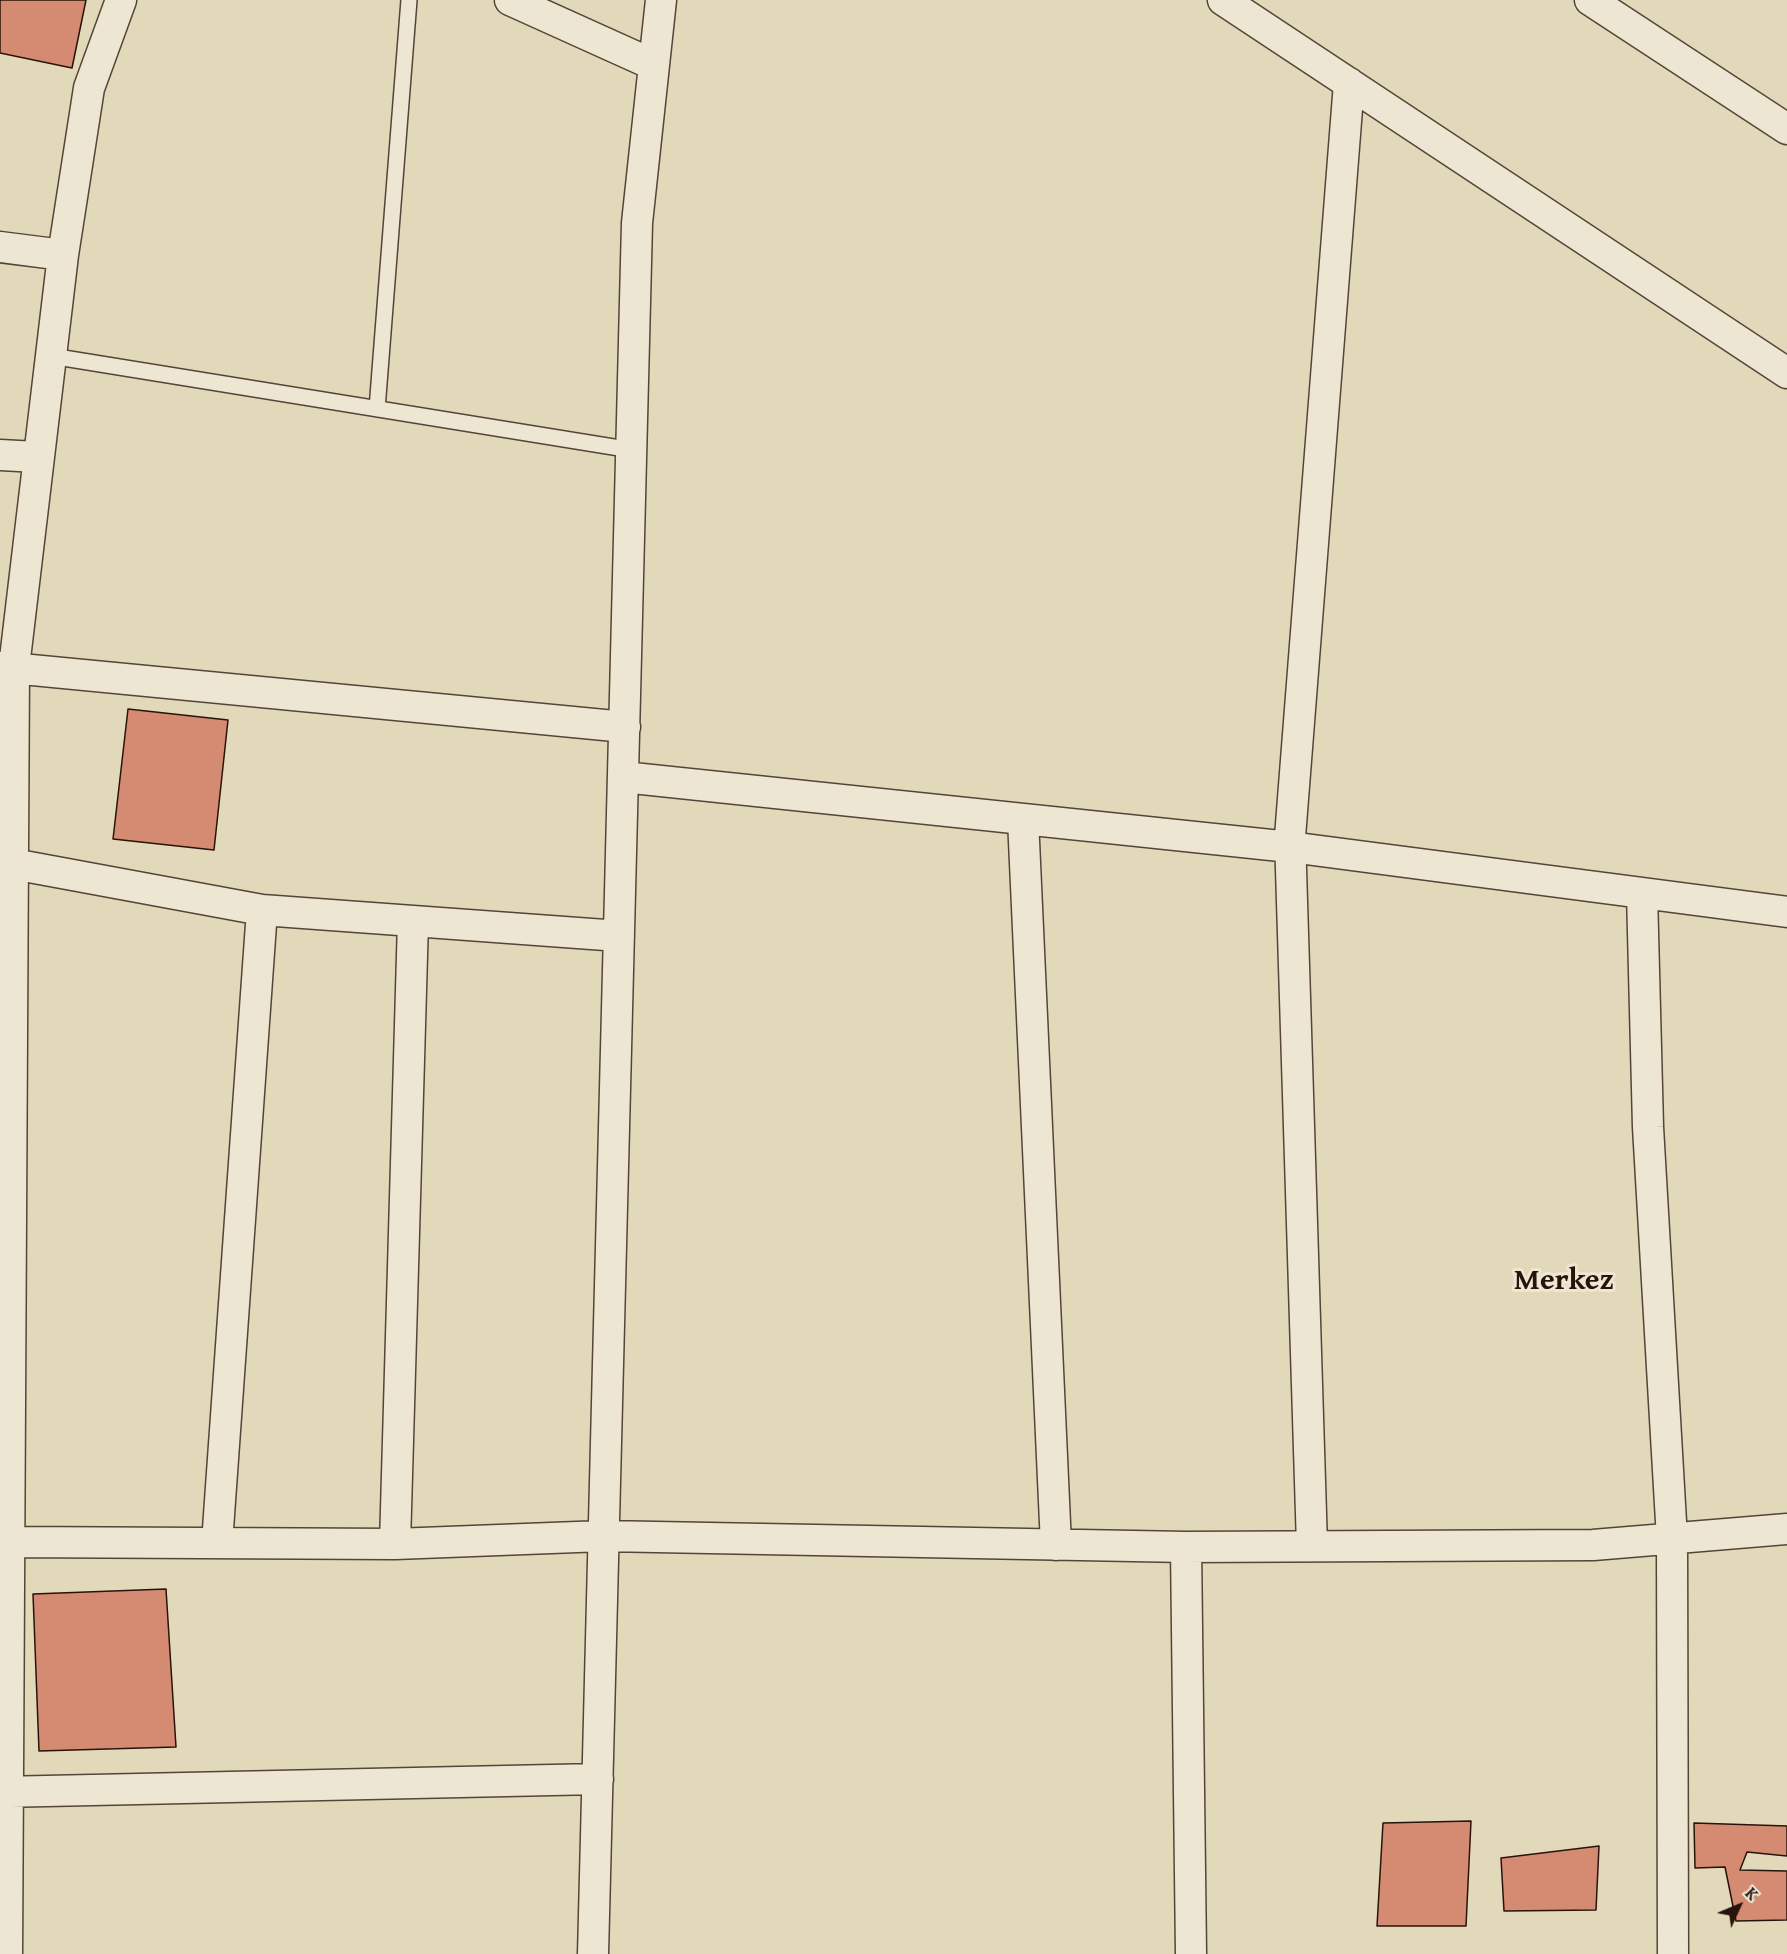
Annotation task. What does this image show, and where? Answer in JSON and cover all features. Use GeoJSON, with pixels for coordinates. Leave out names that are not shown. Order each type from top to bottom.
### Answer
{"type":"FeatureCollection","features":[{"type":"Feature","properties":{"kind":"street"},"geometry":{"type":"LineString","coordinates":[[7,1954],[4,1792],[5,1586],[9,1542],[5,1389],[6,948],[13,864],[7,667],[63,255],[89,88],[121,0]]}},
{"type":"Feature","properties":{"kind":"street"},"geometry":{"type":"LineString","coordinates":[[510,0],[654,65]]}},
{"type":"Feature","properties":{"kind":"street"},"geometry":{"type":"LineString","coordinates":[[593,1954],[638,224],[661,0]]}},
{"type":"Feature","properties":{"kind":"street"},"geometry":{"type":"LineString","coordinates":[[1223,0],[1787,373]]}},
{"type":"Feature","properties":{"kind":"street"},"geometry":{"type":"LineString","coordinates":[[1590,0],[1787,129]]}},
{"type":"Feature","properties":{"kind":"street"},"geometry":{"type":"LineString","coordinates":[[1312,1546],[1290,847],[1349,83]]}},
{"type":"Feature","properties":{"kind":"street"},"geometry":{"type":"LineString","coordinates":[[0,247],[63,255]]}},
{"type":"Feature","properties":{"kind":"street"},"geometry":{"type":"LineString","coordinates":[[0,455],[37,457]]}},
{"type":"Feature","properties":{"kind":"street"},"geometry":{"type":"LineString","coordinates":[[7,667],[625,727]]}},
{"type":"Feature","properties":{"kind":"street"},"geometry":{"type":"LineString","coordinates":[[623,777],[1290,847],[1787,912]]}},
{"type":"Feature","properties":{"kind":"street"},"geometry":{"type":"LineString","coordinates":[[1023,819],[1056,1545]]}},
{"type":"Feature","properties":{"kind":"street"},"geometry":{"type":"LineString","coordinates":[[13,864],[262,910],[619,936]]}},
{"type":"Feature","properties":{"kind":"street"},"geometry":{"type":"LineString","coordinates":[[1642,893],[1648,1127],[1672,1539],[1673,1954]]}},
{"type":"Feature","properties":{"kind":"street"},"geometry":{"type":"LineString","coordinates":[[217,1544],[262,910]]}},
{"type":"Feature","properties":{"kind":"street"},"geometry":{"type":"LineString","coordinates":[[395,1544],[413,921]]}},
{"type":"Feature","properties":{"kind":"street"},"geometry":{"type":"LineString","coordinates":[[9,1542],[395,1544],[603,1536],[1186,1547],[1593,1545],[1787,1529]]}},
{"type":"Feature","properties":{"kind":"street"},"geometry":{"type":"LineString","coordinates":[[1186,1547],[1191,1954]]}},
{"type":"Feature","properties":{"kind":"street"},"geometry":{"type":"LineString","coordinates":[[4,1792],[598,1779]]}},
{"type":"Feature","properties":{"kind":"lane"},"geometry":{"type":"LineString","coordinates":[[377,409],[409,0]]}},
{"type":"Feature","properties":{"kind":"lane"},"geometry":{"type":"LineString","coordinates":[[51,356],[632,450]]}},
{"type":"Feature","properties":{"kind":"building"},"geometry":{"type":"Polygon","coordinates":[[[0,0],[86,0],[72,68],[0,53],[0,0]]]}},
{"type":"Feature","properties":{"kind":"building"},"geometry":{"type":"Polygon","coordinates":[[[128,709],[228,720],[214,850],[113,839],[128,709]]]}},
{"type":"Feature","properties":{"kind":"building"},"geometry":{"type":"Polygon","coordinates":[[[166,1589],[176,1747],[39,1751],[33,1594],[166,1589]]]}},
{"type":"Feature","properties":{"kind":"building"},"geometry":{"type":"Polygon","coordinates":[[[1471,1821],[1466,1926],[1377,1926],[1383,1823],[1471,1821]]]}},
{"type":"Feature","properties":{"kind":"building"},"geometry":{"type":"Polygon","coordinates":[[[1694,1823],[1787,1826],[1787,1856],[1747,1852],[1740,1870],[1787,1871],[1787,1920],[1736,1921],[1725,1867],[1695,1868],[1694,1823]]]}},
{"type":"Feature","properties":{"kind":"building"},"geometry":{"type":"Polygon","coordinates":[[[1599,1846],[1596,1910],[1504,1911],[1501,1858],[1599,1846]]]}},
{"type":"Feature","properties":{"kind":"district","name":"Merkez"},"geometry":{"type":"Point","coordinates":[1564,1281]}}]}
